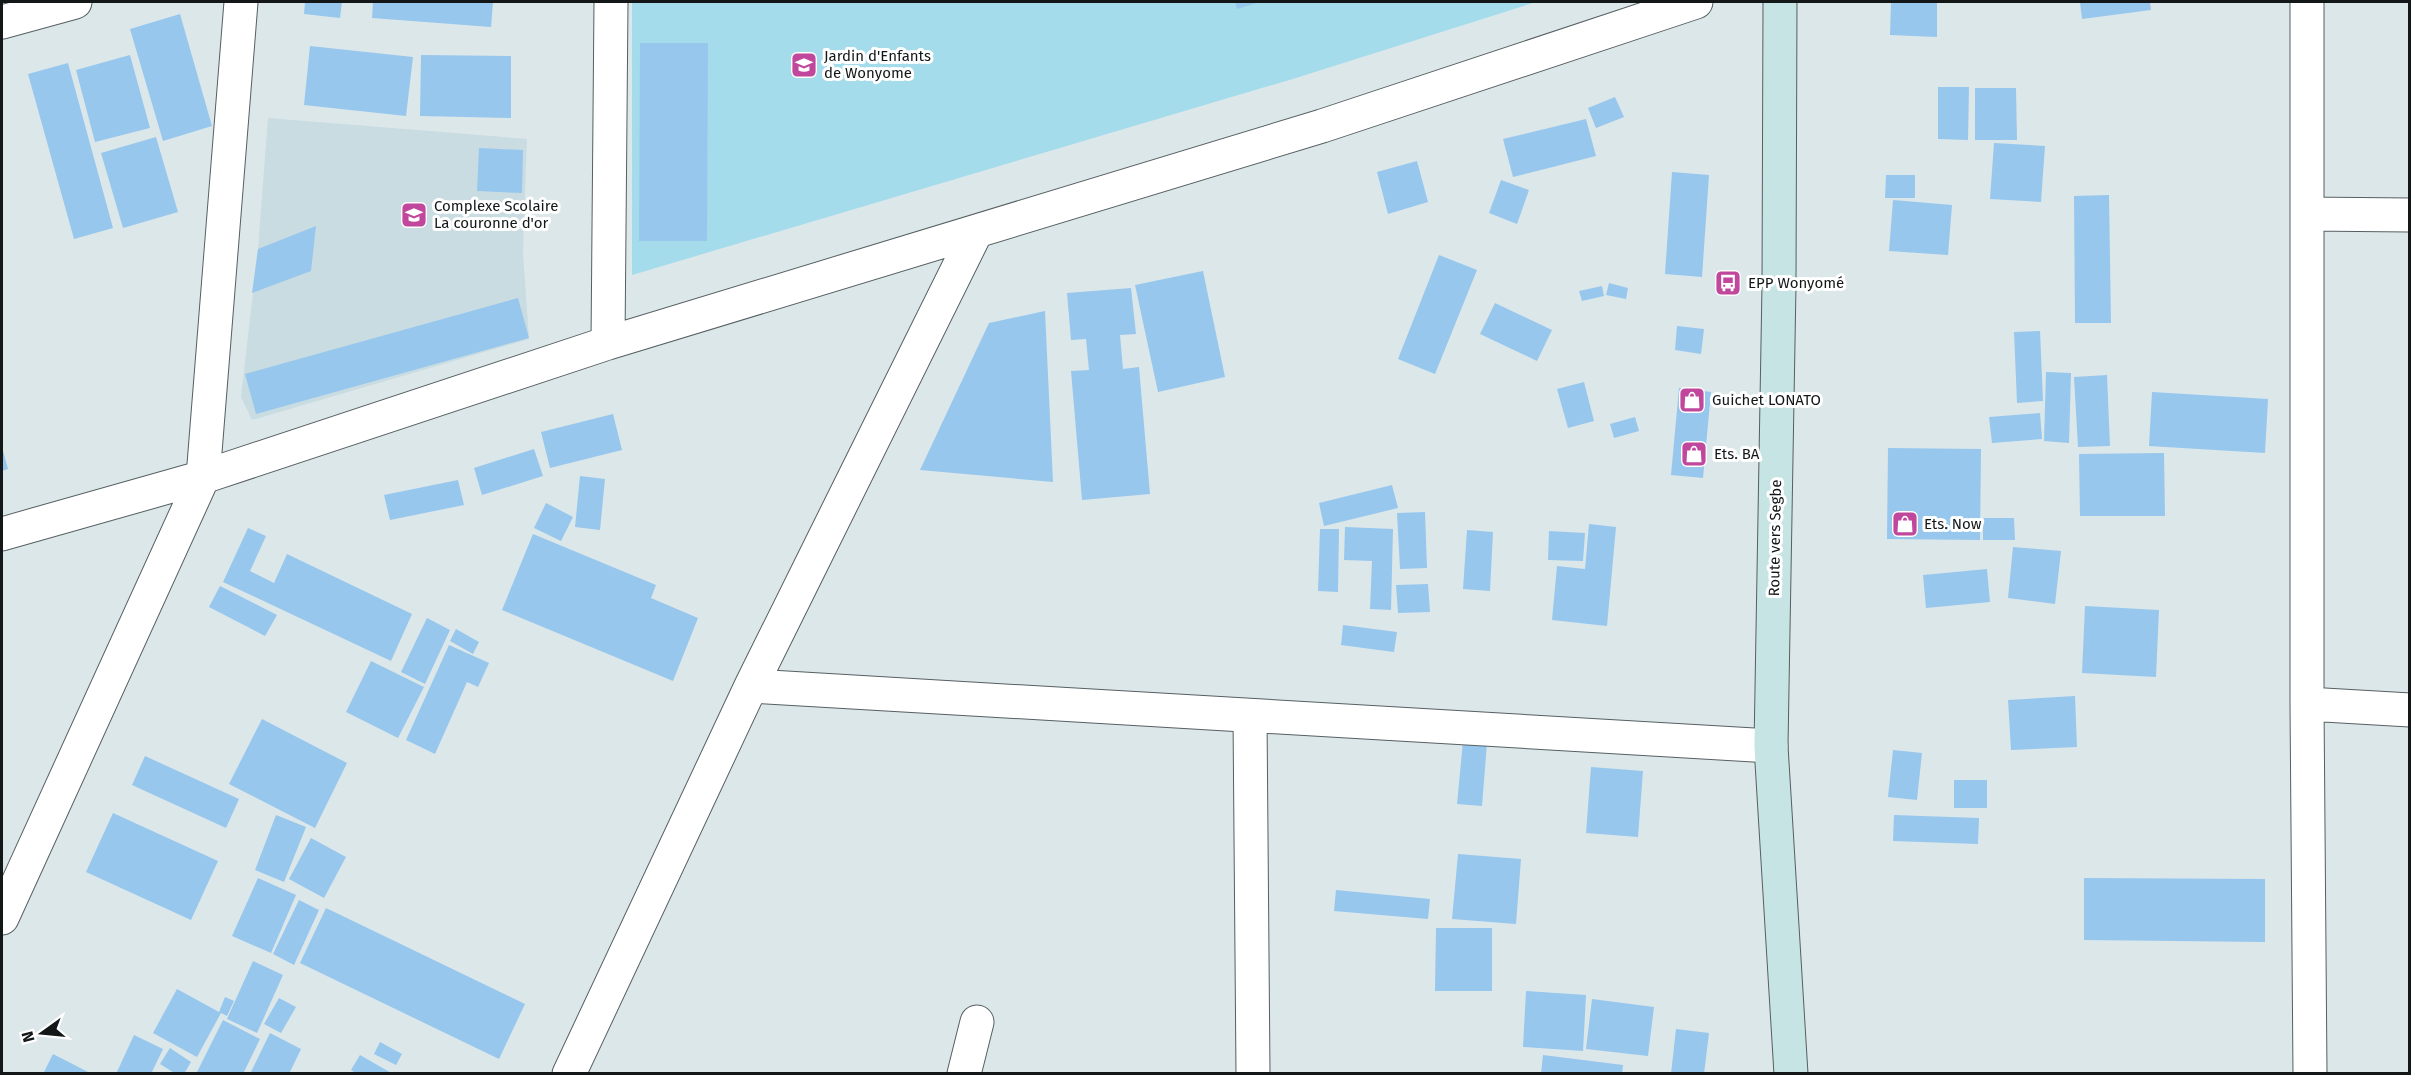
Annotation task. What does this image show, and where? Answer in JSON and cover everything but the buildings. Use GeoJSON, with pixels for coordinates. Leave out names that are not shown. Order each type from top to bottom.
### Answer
{"type":"FeatureCollection","features":[{"type":"Feature","properties":{"kind":"main road","name":"Route vers Segbe"},"geometry":{"type":"LineString","coordinates":[[1780,2],[1779,285],[1771,746],[1791,1074]]}},
{"type":"Feature","properties":{"kind":"street"},"geometry":{"type":"LineString","coordinates":[[2,22],[75,2]]}},
{"type":"Feature","properties":{"kind":"street"},"geometry":{"type":"LineString","coordinates":[[2,918],[203,477],[242,2]]}},
{"type":"Feature","properties":{"kind":"street"},"geometry":{"type":"LineString","coordinates":[[608,343],[610,2]]}},
{"type":"Feature","properties":{"kind":"street"},"geometry":{"type":"LineString","coordinates":[[2,534],[203,477],[608,343],[1322,126],[1696,2]]}},
{"type":"Feature","properties":{"kind":"street"},"geometry":{"type":"LineString","coordinates":[[2307,2],[2307,704],[2310,1074]]}},
{"type":"Feature","properties":{"kind":"street"},"geometry":{"type":"LineString","coordinates":[[2307,214],[2409,215]]}},
{"type":"Feature","properties":{"kind":"street"},"geometry":{"type":"LineString","coordinates":[[569,1074],[751,686],[976,232]]}},
{"type":"Feature","properties":{"kind":"street"},"geometry":{"type":"LineString","coordinates":[[751,686],[1771,746]]}},
{"type":"Feature","properties":{"kind":"street"},"geometry":{"type":"LineString","coordinates":[[2307,704],[2409,710]]}},
{"type":"Feature","properties":{"kind":"street"},"geometry":{"type":"LineString","coordinates":[[1250,716],[1253,1074]]}},
{"type":"Feature","properties":{"kind":"street"},"geometry":{"type":"LineString","coordinates":[[964,1074],[977,1022]]}},
{"type":"Feature","properties":{"kind":"shaded area"},"geometry":{"type":"Polygon","coordinates":[[[632,2],[1536,2],[1296,78],[632,275],[632,2]]]}},
{"type":"Feature","properties":{"kind":"shaded area","name":"Complexe Scolaire La couronne d'or"},"geometry":{"type":"Polygon","coordinates":[[[268,118],[527,139],[523,253],[529,339],[252,420],[241,397],[258,249],[268,118]]]}},
{"type":"Feature","properties":{"kind":"place","name":"Jardin d'Enfants de Wonyome"},"geometry":{"type":"Point","coordinates":[804,65]}},
{"type":"Feature","properties":{"kind":"place","name":"Complexe Scolaire La couronne d'or"},"geometry":{"type":"Point","coordinates":[414,215]}},
{"type":"Feature","properties":{"kind":"place","name":"EPP Wonyomé"},"geometry":{"type":"Point","coordinates":[1728,283]}},
{"type":"Feature","properties":{"kind":"place","name":"Guichet LONATO"},"geometry":{"type":"Point","coordinates":[1692,400]}},
{"type":"Feature","properties":{"kind":"place","name":"Ets. BA"},"geometry":{"type":"Point","coordinates":[1694,454]}},
{"type":"Feature","properties":{"kind":"place","name":"Ets. Now"},"geometry":{"type":"Point","coordinates":[1905,524]}}]}
